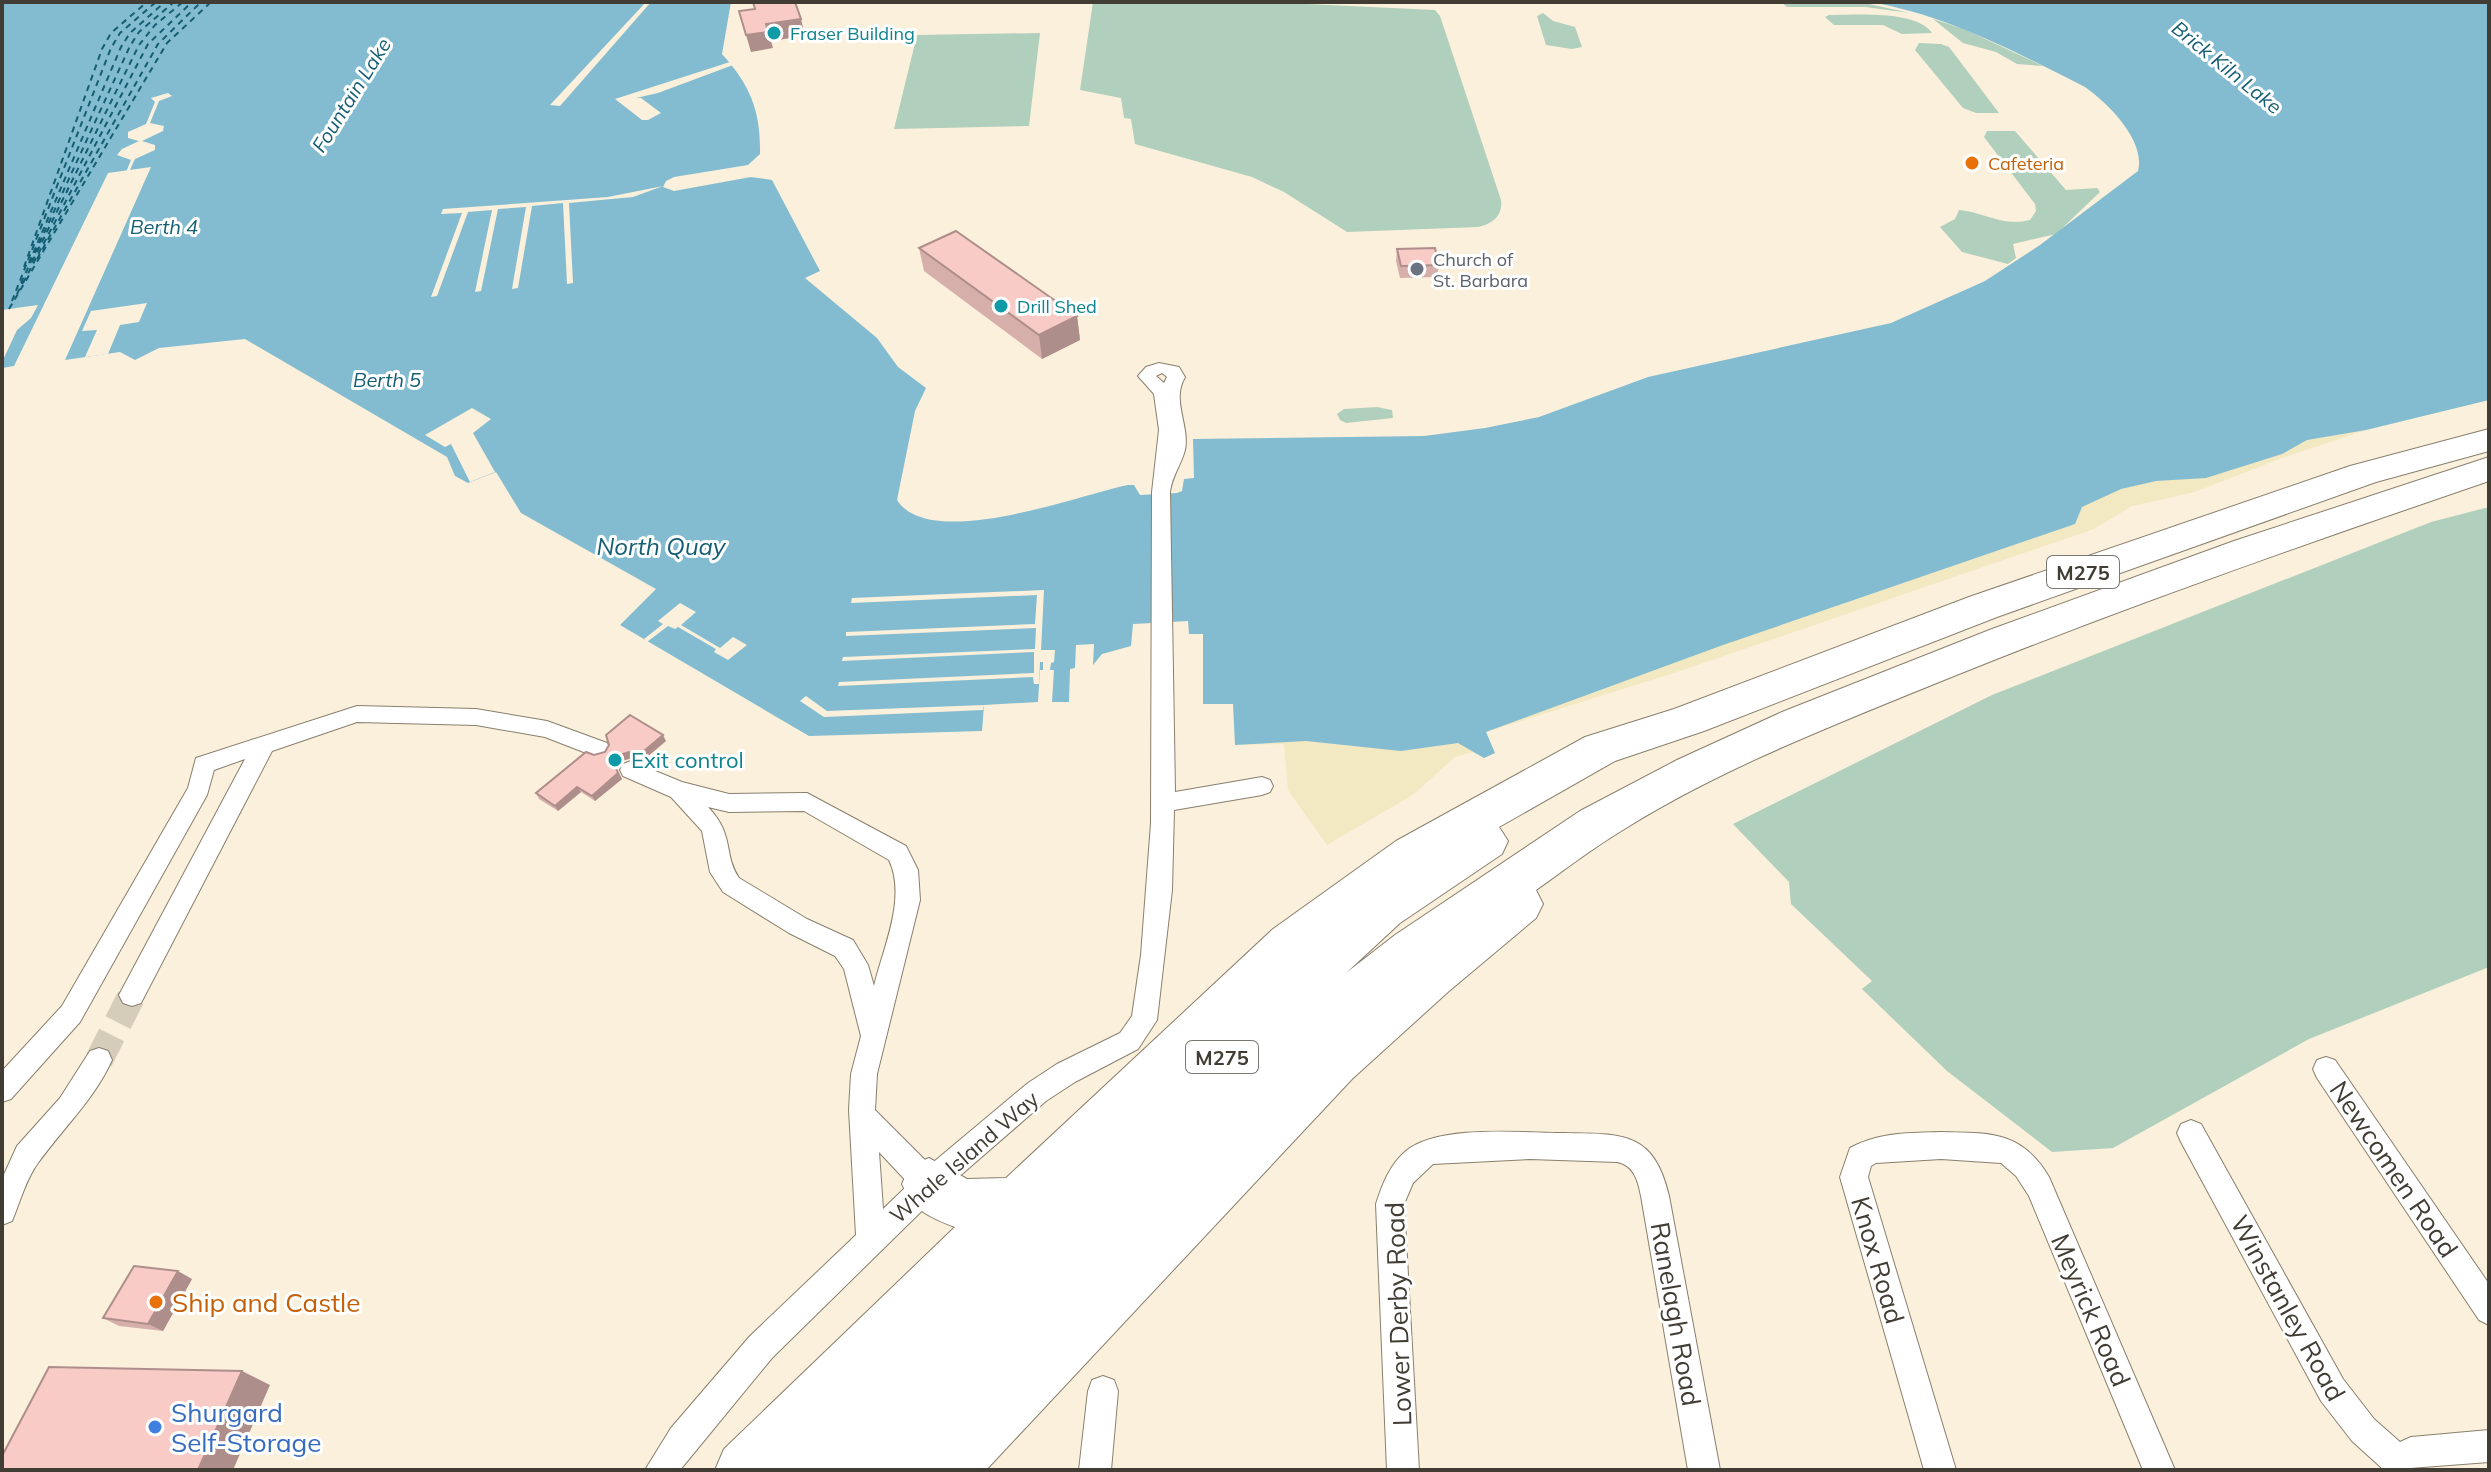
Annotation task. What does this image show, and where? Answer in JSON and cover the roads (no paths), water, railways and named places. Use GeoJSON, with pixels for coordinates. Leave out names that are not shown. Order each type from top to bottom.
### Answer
{"type":"FeatureCollection","features":[{"type":"Feature","properties":{"kind":"highway","name":"M275"},"geometry":{"type":"LineString","coordinates":[[879,1470],[1144,1198],[1339,1008],[1424,942],[1596,824],[1797,723],[2006,639],[2247,550],[2448,481],[2488,453]]}},
{"type":"Feature","properties":{"kind":"highway","name":"M275"},"geometry":{"type":"LineString","coordinates":[[745,1470],[1020,1201],[1290,944],[1412,854],[1600,749],[1689,720],[1997,602],[2363,474],[2488,453]]}},
{"type":"Feature","properties":{"kind":"highway","name":"M275"},"geometry":{"type":"LineString","coordinates":[[816,1470],[1002,1274],[1295,988],[1384,909],[1520,819],[1689,720]]}},
{"type":"Feature","properties":{"kind":"highway","name":"M275"},"geometry":{"type":"LineString","coordinates":[[945,1470],[1191,1209],[1334,1063],[1432,976],[1530,897],[1729,755]]}},
{"type":"Feature","properties":{"kind":"highway"},"geometry":{"type":"LineString","coordinates":[[929,1184],[950,1201],[980,1209],[1020,1201]]}},
{"type":"Feature","properties":{"kind":"street"},"geometry":{"type":"LineString","coordinates":[[1163,383],[1169,389],[1172,402],[1176,449],[1163,479],[1168,441],[1163,383]]}},
{"type":"Feature","properties":{"kind":"street","name":"Whale Island Way"},"geometry":{"type":"LineString","coordinates":[[661,1470],[682,1439],[761,1347],[929,1184],[1037,1092],[1136,1035],[1144,1020],[1165,830],[1160,638],[1163,479]]}},
{"type":"Feature","properties":{"kind":"street"},"geometry":{"type":"LineString","coordinates":[[2,1090],[48,1042],[77,1003],[199,789],[204,764],[357,714],[476,717],[547,729],[599,749]]}},
{"type":"Feature","properties":{"kind":"street"},"geometry":{"type":"LineString","coordinates":[[132,995],[264,744]]}},
{"type":"Feature","properties":{"kind":"street"},"geometry":{"type":"LineString","coordinates":[[631,770],[678,790],[742,804],[807,802],[898,853],[906,870],[908,900],[864,1074],[863,1117],[871,1239]]}},
{"type":"Feature","properties":{"kind":"street"},"geometry":{"type":"LineString","coordinates":[[1164,803],[1262,786]]}},
{"type":"Feature","properties":{"kind":"street"},"geometry":{"type":"LineString","coordinates":[[678,790],[710,824],[717,837],[722,872],[731,885],[798,926],[844,948],[856,965],[872,1036]]}},
{"type":"Feature","properties":{"kind":"street"},"geometry":{"type":"LineString","coordinates":[[2,1211],[27,1155],[69,1107],[99,1060]]}},
{"type":"Feature","properties":{"kind":"street","name":"Newcomen Road"},"geometry":{"type":"LineString","coordinates":[[2326,1069],[2489,1310]]}},
{"type":"Feature","properties":{"kind":"street"},"geometry":{"type":"LineString","coordinates":[[863,1117],[929,1184]]}},
{"type":"Feature","properties":{"kind":"street","name":"Winstanley Road"},"geometry":{"type":"LineString","coordinates":[[2191,1133],[2332,1390],[2395,1466]]}},
{"type":"Feature","properties":{"kind":"street","name":"Knox Road"},"geometry":{"type":"LineString","coordinates":[[1940,1470],[1857,1187],[1856,1162],[1865,1152],[1881,1148],[1987,1147],[2015,1156]]}},
{"type":"Feature","properties":{"kind":"street","name":"Lower Derby Road"},"geometry":{"type":"LineString","coordinates":[[1403,1470],[1390,1204],[1404,1172],[1422,1155],[1441,1148],[1621,1148],[1643,1161]]}},
{"type":"Feature","properties":{"kind":"street","name":"Meyrick Road"},"geometry":{"type":"LineString","coordinates":[[2015,1156],[2029,1170],[2039,1187],[2159,1470]]}},
{"type":"Feature","properties":{"kind":"street","name":"Ranelagh Road"},"geometry":{"type":"LineString","coordinates":[[1643,1161],[1655,1196],[1704,1470]]}},
{"type":"Feature","properties":{"kind":"street"},"geometry":{"type":"LineString","coordinates":[[1095,1470],[1103,1391]]}},
{"type":"Feature","properties":{"kind":"street"},"geometry":{"type":"LineString","coordinates":[[2395,1466],[2411,1453],[2489,1446]]}},
{"type":"Feature","properties":{"kind":"water"},"geometry":{"type":"Polygon","coordinates":[[[2,2],[731,2],[722,54],[740,77],[752,100],[760,154],[748,165],[674,177],[666,181],[663,187],[674,191],[751,177],[772,180],[820,271],[805,278],[877,338],[898,367],[926,388],[915,411],[897,500],[914,515],[940,521],[972,521],[1042,508],[1128,485],[1134,485],[1140,495],[1177,493],[1182,491],[1184,479],[1194,478],[1193,439],[1424,436],[1485,428],[1539,417],[1648,377],[1891,323],[1985,281],[2040,245],[2138,171],[2139,159],[2131,135],[2114,113],[2085,87],[1954,25],[1870,2],[2489,2],[2489,400],[2366,430],[2307,440],[2282,454],[2206,478],[2156,481],[2121,489],[2082,507],[2075,524],[1723,645],[1486,732],[1495,753],[1484,758],[1458,743],[1401,751],[1306,741],[1235,745],[1233,704],[1203,704],[1203,634],[1189,634],[1188,621],[1133,624],[1131,646],[1102,654],[1093,665],[1094,644],[1076,645],[1075,668],[1070,669],[1069,702],[1052,702],[1054,670],[1040,670],[1038,702],[984,705],[982,731],[809,736],[620,625],[656,589],[521,513],[496,472],[468,483],[455,476],[447,457],[245,339],[159,348],[135,360],[120,352],[65,360],[151,167],[108,173],[14,366],[2,368],[2,2]]]}},
{"type":"Feature","properties":{"kind":"tunnel"},"geometry":{"type":"LineString","coordinates":[[99,1060],[132,995]]}},
{"type":"Feature","properties":{"kind":"place","name":"Fraser Building"},"geometry":{"type":"Point","coordinates":[774,33]}},
{"type":"Feature","properties":{"kind":"place","name":"Cafeteria"},"geometry":{"type":"Point","coordinates":[1972,163]}},
{"type":"Feature","properties":{"kind":"place","name":"Church of St. Barbara"},"geometry":{"type":"Point","coordinates":[1417,269]}},
{"type":"Feature","properties":{"kind":"place","name":"Drill Shed"},"geometry":{"type":"Point","coordinates":[1001,306]}},
{"type":"Feature","properties":{"kind":"place","name":"Exit control"},"geometry":{"type":"Point","coordinates":[615,760]}},
{"type":"Feature","properties":{"kind":"place","name":"Ship and Castle"},"geometry":{"type":"Point","coordinates":[156,1302]}},
{"type":"Feature","properties":{"kind":"place","name":"Shurgard Self-Storage"},"geometry":{"type":"Point","coordinates":[155,1427]}},
{"type":"Feature","properties":{"kind":"water label","name":"Brick Kiln Lake"},"geometry":{"type":"Point","coordinates":[2227,67]}},
{"type":"Feature","properties":{"kind":"water label","name":"Fountain Lake"},"geometry":{"type":"Point","coordinates":[351,95]}},
{"type":"Feature","properties":{"kind":"water label","name":"Berth 4"},"geometry":{"type":"Point","coordinates":[164,226]}},
{"type":"Feature","properties":{"kind":"water label","name":"Berth 5"},"geometry":{"type":"Point","coordinates":[387,379]}},
{"type":"Feature","properties":{"kind":"water label","name":"North Quay"},"geometry":{"type":"Point","coordinates":[661,546]}}]}
